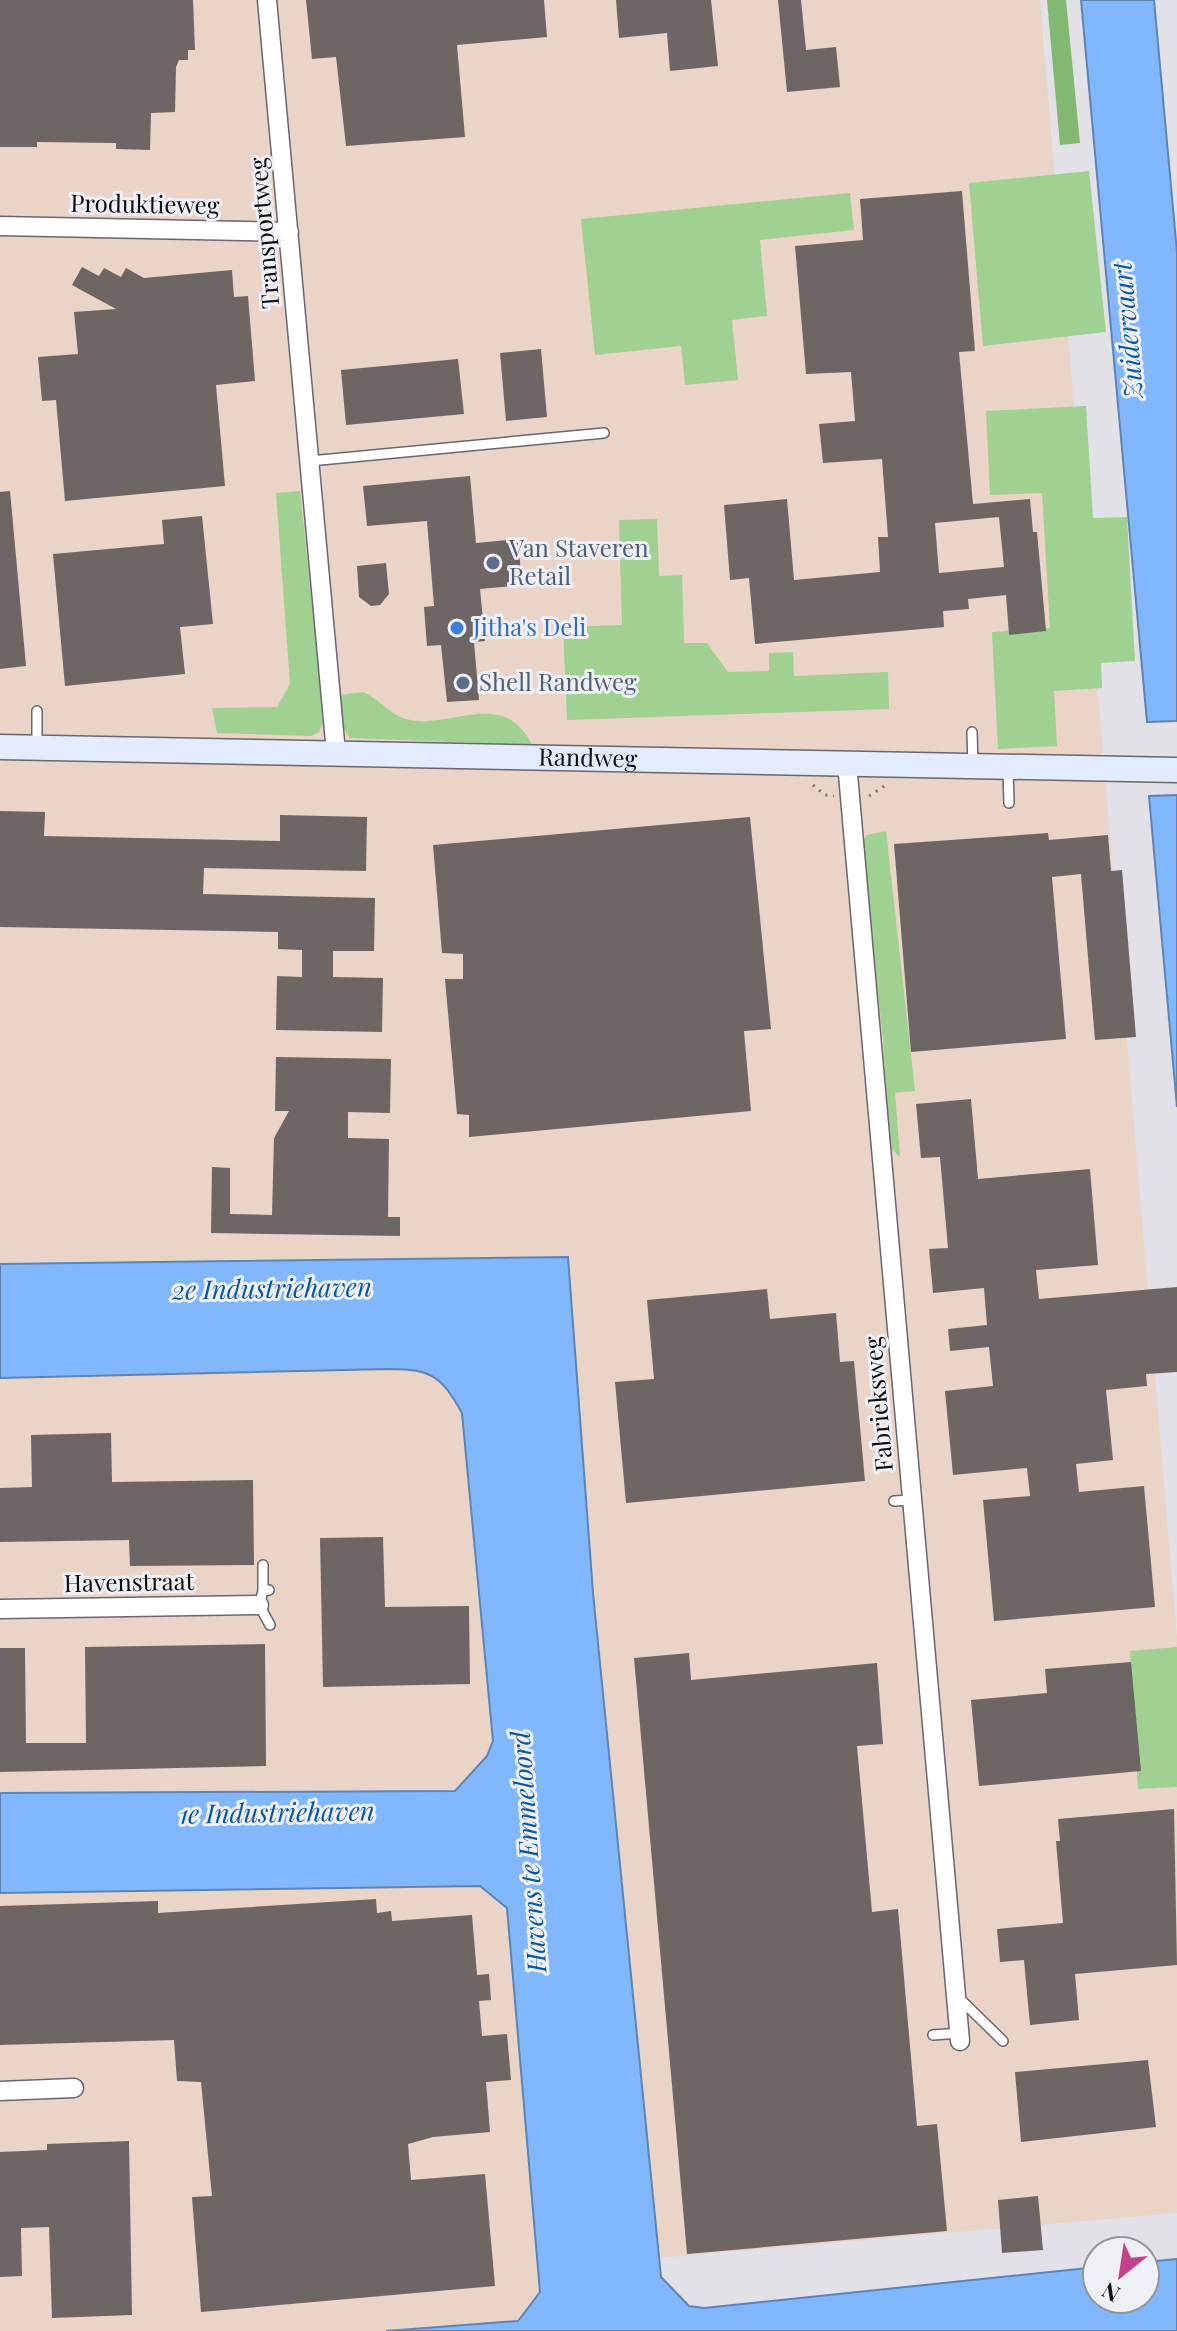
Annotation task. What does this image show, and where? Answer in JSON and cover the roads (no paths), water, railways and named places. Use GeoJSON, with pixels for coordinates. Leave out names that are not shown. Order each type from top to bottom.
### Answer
{"type":"FeatureCollection","features":[{"type":"Feature","properties":{"kind":"street","name":"Transportweg"},"geometry":{"type":"LineString","coordinates":[[267,0],[336,753]]}},
{"type":"Feature","properties":{"kind":"street","name":"Produktieweg"},"geometry":{"type":"LineString","coordinates":[[0,226],[289,232]]}},
{"type":"Feature","properties":{"kind":"street","name":"Randweg"},"geometry":{"type":"LineString","coordinates":[[0,747],[1177,770]]}},
{"type":"Feature","properties":{"kind":"street","name":"Fabrieksweg"},"geometry":{"type":"LineString","coordinates":[[847,763],[903,1501],[960,2037]]}},
{"type":"Feature","properties":{"kind":"street","name":"Havenstraat"},"geometry":{"type":"LineString","coordinates":[[0,1609],[264,1595]]}},
{"type":"Feature","properties":{"kind":"street"},"geometry":{"type":"LineString","coordinates":[[0,2091],[74,2088]]}},
{"type":"Feature","properties":{"kind":"lane"},"geometry":{"type":"LineString","coordinates":[[310,461],[604,433]]}},
{"type":"Feature","properties":{"kind":"lane"},"geometry":{"type":"LineString","coordinates":[[37,711],[37,747]]}},
{"type":"Feature","properties":{"kind":"lane"},"geometry":{"type":"LineString","coordinates":[[972,732],[973,766]]}},
{"type":"Feature","properties":{"kind":"lane"},"geometry":{"type":"LineString","coordinates":[[1008,766],[1009,803]]}},
{"type":"Feature","properties":{"kind":"lane"},"geometry":{"type":"LineString","coordinates":[[263,1565],[264,1595],[270,1625]]}},
{"type":"Feature","properties":{"kind":"lane"},"geometry":{"type":"LineString","coordinates":[[956,1996],[1003,2041]]}},
{"type":"Feature","properties":{"kind":"lane"},"geometry":{"type":"LineString","coordinates":[[933,2035],[960,2037]]}},
{"type":"Feature","properties":{"kind":"water","name":"Zuidervaart"},"geometry":{"type":"Polygon","coordinates":[[[1081,0],[1154,0],[1177,252],[1177,721],[1147,722],[1081,0]]]}},
{"type":"Feature","properties":{"kind":"water"},"geometry":{"type":"Polygon","coordinates":[[[1177,795],[1177,1107],[1149,796],[1177,795]]]}},
{"type":"Feature","properties":{"kind":"water"},"geometry":{"type":"Polygon","coordinates":[[[568,1257],[593,1593],[661,2277],[689,2306],[704,2308],[1081,2269],[1081,2315],[1161,2315],[1161,2260],[1177,2259],[1177,2331],[386,2331],[518,2321],[540,2292],[507,1908],[480,1886],[0,1893],[0,1793],[455,1791],[487,1756],[493,1741],[462,1413],[441,1383],[416,1371],[389,1369],[0,1378],[0,1264],[568,1257]]]}},
{"type":"Feature","properties":{"kind":"place","name":"Van Staveren Retail"},"geometry":{"type":"Point","coordinates":[493,563]}},
{"type":"Feature","properties":{"kind":"place","name":"Jitha's Deli"},"geometry":{"type":"Point","coordinates":[457,628]}},
{"type":"Feature","properties":{"kind":"place","name":"Shell Randweg"},"geometry":{"type":"Point","coordinates":[463,683]}},
{"type":"Feature","properties":{"kind":"water label","name":"2e Industriehaven"},"geometry":{"type":"Point","coordinates":[272,1289]}},
{"type":"Feature","properties":{"kind":"water label","name":"1e Industriehaven"},"geometry":{"type":"Point","coordinates":[277,1813]}},
{"type":"Feature","properties":{"kind":"water label","name":"Havens te Emmeloord"},"geometry":{"type":"Point","coordinates":[529,1852]}}]}
